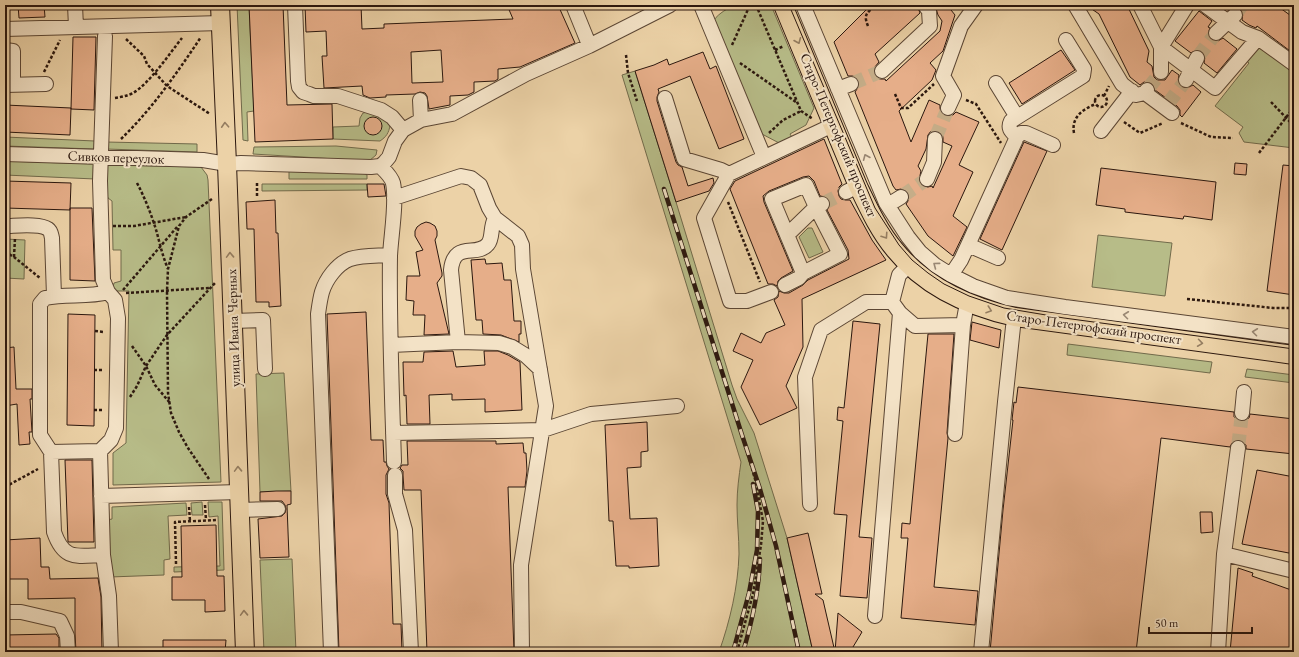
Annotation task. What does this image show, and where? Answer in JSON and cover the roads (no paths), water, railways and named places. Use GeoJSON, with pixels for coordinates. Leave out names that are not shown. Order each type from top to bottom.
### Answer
{"type":"FeatureCollection","features":[{"type":"Feature","properties":{"kind":"main road","name":"улица Ивана Черных"},"geometry":{"type":"LineString","coordinates":[[220,5],[232,321],[231,492],[239,510],[245,652]]}},
{"type":"Feature","properties":{"kind":"main road","name":"Старо-Петергофский проспект"},"geometry":{"type":"LineString","coordinates":[[783,5],[833,125],[852,189],[870,212],[895,250],[908,265],[924,279],[967,303],[1016,317],[1294,355]]}},
{"type":"Feature","properties":{"kind":"street"},"geometry":{"type":"LineString","coordinates":[[75,5],[76,27]]}},
{"type":"Feature","properties":{"kind":"street"},"geometry":{"type":"LineString","coordinates":[[295,5],[298,81],[299,87],[303,92],[314,96],[338,96],[381,110],[392,117],[403,130]]}},
{"type":"Feature","properties":{"kind":"street"},"geometry":{"type":"LineString","coordinates":[[573,5],[588,42]]}},
{"type":"Feature","properties":{"kind":"street"},"geometry":{"type":"LineString","coordinates":[[411,652],[405,530],[395,494],[394,469],[390,255],[394,198],[392,182],[389,175],[380,166],[389,157],[395,141],[403,130],[421,120],[452,114],[526,74],[590,46],[670,5]]}},
{"type":"Feature","properties":{"kind":"street"},"geometry":{"type":"LineString","coordinates":[[701,5],[725,56],[764,157]]}},
{"type":"Feature","properties":{"kind":"street","name":"Старо-Петергофский проспект"},"geometry":{"type":"LineString","coordinates":[[803,5],[888,206],[908,237],[920,252],[936,265],[951,275],[973,286],[1007,298],[1065,308],[1186,311],[1294,337]]}},
{"type":"Feature","properties":{"kind":"street"},"geometry":{"type":"LineString","coordinates":[[948,108],[954,95],[943,76],[961,26],[976,5]]}},
{"type":"Feature","properties":{"kind":"street"},"geometry":{"type":"LineString","coordinates":[[1075,5],[1122,84],[1141,91],[1170,114]]}},
{"type":"Feature","properties":{"kind":"street"},"geometry":{"type":"LineString","coordinates":[[1140,5],[1161,47],[1161,72]]}},
{"type":"Feature","properties":{"kind":"street"},"geometry":{"type":"LineString","coordinates":[[1161,47],[1187,5]]}},
{"type":"Feature","properties":{"kind":"street"},"geometry":{"type":"LineString","coordinates":[[1205,5],[1231,18],[1242,32],[1258,38],[1294,64]]}},
{"type":"Feature","properties":{"kind":"street"},"geometry":{"type":"LineString","coordinates":[[882,71],[930,26],[928,6]]}},
{"type":"Feature","properties":{"kind":"street"},"geometry":{"type":"LineString","coordinates":[[1216,33],[1231,18]]}},
{"type":"Feature","properties":{"kind":"street"},"geometry":{"type":"LineString","coordinates":[[5,29],[221,23]]}},
{"type":"Feature","properties":{"kind":"street"},"geometry":{"type":"LineString","coordinates":[[51,458],[100,451],[111,440],[116,428],[117,309],[115,300],[108,292],[103,280],[101,226],[101,157],[105,36]]}},
{"type":"Feature","properties":{"kind":"street"},"geometry":{"type":"LineString","coordinates":[[1161,47],[1215,88],[1258,38]]}},
{"type":"Feature","properties":{"kind":"street"},"geometry":{"type":"LineString","coordinates":[[1015,142],[1008,126],[1011,121],[1082,76],[1084,69],[1066,40]]}},
{"type":"Feature","properties":{"kind":"street"},"geometry":{"type":"LineString","coordinates":[[5,50],[13,50],[9,85],[42,84]]}},
{"type":"Feature","properties":{"kind":"street"},"geometry":{"type":"LineString","coordinates":[[996,83],[1017,117]]}},
{"type":"Feature","properties":{"kind":"street"},"geometry":{"type":"LineString","coordinates":[[838,89],[852,84]]}},
{"type":"Feature","properties":{"kind":"street"},"geometry":{"type":"LineString","coordinates":[[1101,131],[1115,113],[1141,91]]}},
{"type":"Feature","properties":{"kind":"street"},"geometry":{"type":"LineString","coordinates":[[665,98],[684,159],[721,170],[726,180]]}},
{"type":"Feature","properties":{"kind":"street"},"geometry":{"type":"LineString","coordinates":[[420,100],[421,120]]}},
{"type":"Feature","properties":{"kind":"street"},"geometry":{"type":"LineString","coordinates":[[768,293],[747,301],[730,302],[704,218],[726,180],[764,157],[833,125]]}},
{"type":"Feature","properties":{"kind":"street"},"geometry":{"type":"LineString","coordinates":[[951,275],[961,260],[1015,142],[1021,133],[1026,133],[1053,145]]}},
{"type":"Feature","properties":{"kind":"street"},"geometry":{"type":"LineString","coordinates":[[927,179],[934,162],[935,139]]}},
{"type":"Feature","properties":{"kind":"street","name":"Сивков переулок"},"geometry":{"type":"LineString","coordinates":[[5,154],[203,160],[227,164],[249,163],[371,167],[380,166]]}},
{"type":"Feature","properties":{"kind":"street"},"geometry":{"type":"LineString","coordinates":[[394,198],[461,176],[471,178],[480,185],[489,208],[495,218],[518,236],[522,245],[523,269],[546,406],[521,565],[522,652]]}},
{"type":"Feature","properties":{"kind":"street"},"geometry":{"type":"LineString","coordinates":[[785,285],[799,278],[803,273],[840,254],[819,206],[806,185],[772,199],[803,273]]}},
{"type":"Feature","properties":{"kind":"street"},"geometry":{"type":"LineString","coordinates":[[888,206],[901,197]]}},
{"type":"Feature","properties":{"kind":"street"},"geometry":{"type":"LineString","coordinates":[[788,235],[819,206]]}},
{"type":"Feature","properties":{"kind":"street"},"geometry":{"type":"LineString","coordinates":[[458,342],[451,270],[452,261],[456,255],[463,251],[482,249],[487,245],[491,238],[492,224],[495,218]]}},
{"type":"Feature","properties":{"kind":"street"},"geometry":{"type":"LineString","coordinates":[[9,226],[41,226],[47,228],[51,232],[53,292]]}},
{"type":"Feature","properties":{"kind":"street"},"geometry":{"type":"LineString","coordinates":[[968,245],[998,258]]}},
{"type":"Feature","properties":{"kind":"street"},"geometry":{"type":"LineString","coordinates":[[331,652],[318,314],[322,292],[329,278],[338,266],[349,260],[363,256],[390,255]]}},
{"type":"Feature","properties":{"kind":"street"},"geometry":{"type":"LineString","coordinates":[[892,302],[899,276],[908,265]]}},
{"type":"Feature","properties":{"kind":"street"},"geometry":{"type":"LineString","coordinates":[[103,555],[76,556],[64,552],[58,543],[54,532],[51,458],[40,435],[40,304],[53,292],[97,295],[108,292]]}},
{"type":"Feature","properties":{"kind":"street"},"geometry":{"type":"LineString","coordinates":[[810,504],[804,377],[820,330],[866,302],[892,302]]}},
{"type":"Feature","properties":{"kind":"street"},"geometry":{"type":"LineString","coordinates":[[892,302],[900,313],[915,326],[963,325]]}},
{"type":"Feature","properties":{"kind":"street"},"geometry":{"type":"LineString","coordinates":[[955,434],[963,325],[967,303]]}},
{"type":"Feature","properties":{"kind":"street"},"geometry":{"type":"LineString","coordinates":[[874,616],[900,313]]}},
{"type":"Feature","properties":{"kind":"street"},"geometry":{"type":"LineString","coordinates":[[981,652],[1005,402],[1013,327],[1016,317]]}},
{"type":"Feature","properties":{"kind":"street"},"geometry":{"type":"LineString","coordinates":[[232,321],[263,320],[265,369]]}},
{"type":"Feature","properties":{"kind":"street"},"geometry":{"type":"LineString","coordinates":[[391,345],[458,342],[499,343],[512,347],[525,355],[540,369]]}},
{"type":"Feature","properties":{"kind":"street"},"geometry":{"type":"LineString","coordinates":[[1242,413],[1244,392]]}},
{"type":"Feature","properties":{"kind":"street"},"geometry":{"type":"LineString","coordinates":[[394,433],[543,430],[591,414],[677,406]]}},
{"type":"Feature","properties":{"kind":"street"},"geometry":{"type":"LineString","coordinates":[[1218,652],[1224,554],[1238,448]]}},
{"type":"Feature","properties":{"kind":"street"},"geometry":{"type":"LineString","coordinates":[[100,451],[103,555],[109,596],[111,652]]}},
{"type":"Feature","properties":{"kind":"street"},"geometry":{"type":"LineString","coordinates":[[101,496],[231,492]]}},
{"type":"Feature","properties":{"kind":"street"},"geometry":{"type":"LineString","coordinates":[[239,510],[278,509]]}},
{"type":"Feature","properties":{"kind":"street"},"geometry":{"type":"LineString","coordinates":[[1224,554],[1294,571]]}},
{"type":"Feature","properties":{"kind":"street"},"geometry":{"type":"LineString","coordinates":[[5,612],[21,612],[60,621],[67,636],[68,652]]}},
{"type":"Feature","properties":{"kind":"tunnel"},"geometry":{"type":"LineString","coordinates":[[1235,15],[1242,5]]}},
{"type":"Feature","properties":{"kind":"tunnel"},"geometry":{"type":"LineString","coordinates":[[1197,58],[1216,33]]}},
{"type":"Feature","properties":{"kind":"tunnel"},"geometry":{"type":"LineString","coordinates":[[851,84],[882,71]]}},
{"type":"Feature","properties":{"kind":"tunnel"},"geometry":{"type":"LineString","coordinates":[[1147,90],[1161,72]]}},
{"type":"Feature","properties":{"kind":"tunnel"},"geometry":{"type":"LineString","coordinates":[[1167,105],[1186,80]]}},
{"type":"Feature","properties":{"kind":"tunnel"},"geometry":{"type":"LineString","coordinates":[[935,139],[948,108]]}},
{"type":"Feature","properties":{"kind":"tunnel"},"geometry":{"type":"LineString","coordinates":[[901,197],[927,179]]}},
{"type":"Feature","properties":{"kind":"tunnel"},"geometry":{"type":"LineString","coordinates":[[822,204],[846,192]]}},
{"type":"Feature","properties":{"kind":"tunnel"},"geometry":{"type":"LineString","coordinates":[[1238,448],[1242,413]]}},
{"type":"Feature","properties":{"kind":"tram line"},"geometry":{"type":"LineString","coordinates":[[789,5],[875,208],[899,245],[912,260],[944,284],[969,296],[1004,308],[1064,318],[1294,349]]}},
{"type":"Feature","properties":{"kind":"railway"},"geometry":{"type":"LineString","coordinates":[[664,189],[760,489],[776,546],[799,652]]}},
{"type":"Feature","properties":{"kind":"railway"},"geometry":{"type":"LineString","coordinates":[[733,652],[749,593],[757,550],[758,511],[753,484]]}},
{"type":"Feature","properties":{"kind":"railway"},"geometry":{"type":"LineString","coordinates":[[743,652],[754,606],[760,559]]}}]}
